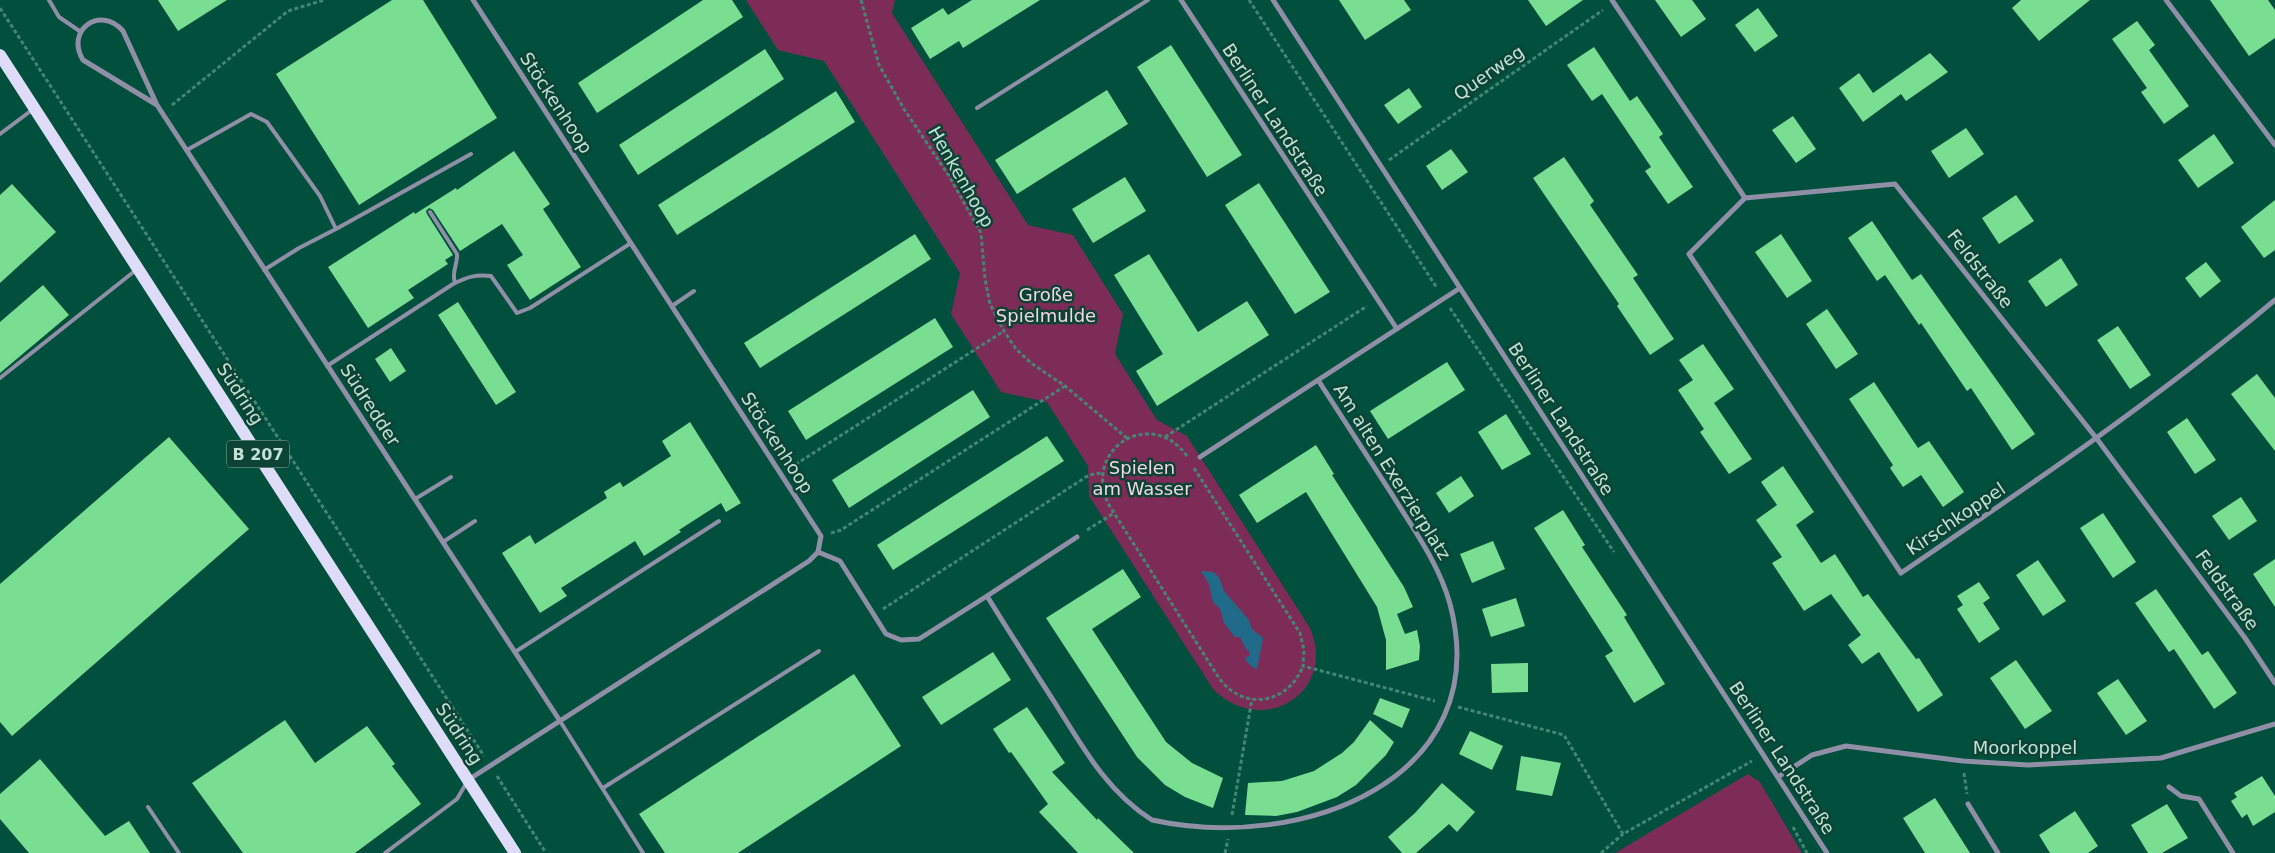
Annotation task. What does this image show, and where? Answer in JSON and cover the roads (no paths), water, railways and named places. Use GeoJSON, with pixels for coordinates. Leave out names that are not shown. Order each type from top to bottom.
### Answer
{"type":"FeatureCollection","features":[{"type":"Feature","properties":{"kind":"main road","name":"Südring"},"geometry":{"type":"LineString","coordinates":[[0,55],[515,853]]}},
{"type":"Feature","properties":{"kind":"street","name":"Stöckenhoop"},"geometry":{"type":"LineString","coordinates":[[473,0],[821,536],[818,552]]}},
{"type":"Feature","properties":{"kind":"street","name":"Berliner Landstraße"},"geometry":{"type":"LineString","coordinates":[[1180,0],[1397,329]]}},
{"type":"Feature","properties":{"kind":"street","name":"Berliner Landstraße"},"geometry":{"type":"LineString","coordinates":[[1272,0],[1827,853]]}},
{"type":"Feature","properties":{"kind":"street"},"geometry":{"type":"LineString","coordinates":[[2166,0],[2275,146]]}},
{"type":"Feature","properties":{"kind":"street"},"geometry":{"type":"LineString","coordinates":[[1613,1],[1745,198]]}},
{"type":"Feature","properties":{"kind":"street","name":"Südredder"},"geometry":{"type":"LineString","coordinates":[[157,105],[87,64],[77,48],[81,32],[85,26],[98,20],[105,20],[117,24],[125,35],[157,105],[560,721]]}},
{"type":"Feature","properties":{"kind":"street","name":"Feldstraße"},"geometry":{"type":"LineString","coordinates":[[1745,198],[1895,184],[2097,439],[2245,638],[2275,683]]}},
{"type":"Feature","properties":{"kind":"street","name":"Kirschkoppel"},"geometry":{"type":"LineString","coordinates":[[1745,198],[1689,254],[1901,573],[2097,439],[2214,352],[2275,300]]}},
{"type":"Feature","properties":{"kind":"street","name":"Am alten Exerzierplatz"},"geometry":{"type":"LineString","coordinates":[[1200,457],[1460,288]]}},
{"type":"Feature","properties":{"kind":"street","name":"Am alten Exerzierplatz"},"geometry":{"type":"LineString","coordinates":[[1318,380],[1425,547],[1443,584],[1453,617],[1456,645],[1454,679],[1449,705],[1437,738]]}},
{"type":"Feature","properties":{"kind":"street"},"geometry":{"type":"LineString","coordinates":[[468,780],[809,561],[818,552],[840,561],[886,634],[901,640],[920,639],[1077,537]]}},
{"type":"Feature","properties":{"kind":"street"},"geometry":{"type":"LineString","coordinates":[[986,596],[1104,777],[1133,806],[1168,829]]}},
{"type":"Feature","properties":{"kind":"street","name":"Moorkoppel"},"geometry":{"type":"LineString","coordinates":[[1778,777],[1812,755],[1846,746],[1963,761],[2028,765],[2161,758],[2275,724]]}},
{"type":"Feature","properties":{"kind":"street"},"geometry":{"type":"LineString","coordinates":[[2169,787],[2181,796],[2199,798],[2233,853]]}},
{"type":"Feature","properties":{"kind":"street"},"geometry":{"type":"LineString","coordinates":[[1968,804],[1998,853]]}},
{"type":"Feature","properties":{"kind":"lane"},"geometry":{"type":"LineString","coordinates":[[49,0],[60,16],[81,32]]}},
{"type":"Feature","properties":{"kind":"lane"},"geometry":{"type":"LineString","coordinates":[[977,108],[1148,0]]}},
{"type":"Feature","properties":{"kind":"lane"},"geometry":{"type":"LineString","coordinates":[[0,134],[34,108]]}},
{"type":"Feature","properties":{"kind":"lane"},"geometry":{"type":"LineString","coordinates":[[187,150],[251,114],[267,122],[320,196],[336,229]]}},
{"type":"Feature","properties":{"kind":"lane"},"geometry":{"type":"LineString","coordinates":[[264,270],[299,248],[471,154]]}},
{"type":"Feature","properties":{"kind":"lane"},"geometry":{"type":"LineString","coordinates":[[430,212],[457,254],[458,260],[453,272],[455,283]]}},
{"type":"Feature","properties":{"kind":"lane"},"geometry":{"type":"LineString","coordinates":[[327,366],[455,283],[478,274],[491,276],[517,313],[530,308],[631,243]]}},
{"type":"Feature","properties":{"kind":"lane"},"geometry":{"type":"LineString","coordinates":[[0,378],[138,268]]}},
{"type":"Feature","properties":{"kind":"lane"},"geometry":{"type":"LineString","coordinates":[[672,306],[694,291]]}},
{"type":"Feature","properties":{"kind":"lane"},"geometry":{"type":"LineString","coordinates":[[415,499],[451,477]]}},
{"type":"Feature","properties":{"kind":"lane"},"geometry":{"type":"LineString","coordinates":[[443,542],[475,521]]}},
{"type":"Feature","properties":{"kind":"lane"},"geometry":{"type":"LineString","coordinates":[[515,652],[718,521]]}},
{"type":"Feature","properties":{"kind":"lane"},"geometry":{"type":"LineString","coordinates":[[603,788],[819,652]]}},
{"type":"Feature","properties":{"kind":"lane"},"geometry":{"type":"LineString","coordinates":[[560,721],[643,853]]}},
{"type":"Feature","properties":{"kind":"lane"},"geometry":{"type":"LineString","coordinates":[[385,853],[456,799],[468,780]]}},
{"type":"Feature","properties":{"kind":"lane"},"geometry":{"type":"LineString","coordinates":[[148,807],[179,853]]}},
{"type":"Feature","properties":{"kind":"water"},"geometry":{"type":"Polygon","coordinates":[[[1201,571],[1213,572],[1219,577],[1224,591],[1249,620],[1252,629],[1263,638],[1257,669],[1247,662],[1245,658],[1249,656],[1250,652],[1246,649],[1240,637],[1235,637],[1224,623],[1220,609],[1213,602],[1209,584],[1201,571]]]}},
{"type":"Feature","properties":{"kind":"park label","name":"Große Spielmulde"},"geometry":{"type":"Point","coordinates":[1046,305]}},
{"type":"Feature","properties":{"kind":"park label","name":"Spielen am Wasser"},"geometry":{"type":"Point","coordinates":[1142,478]}}]}
